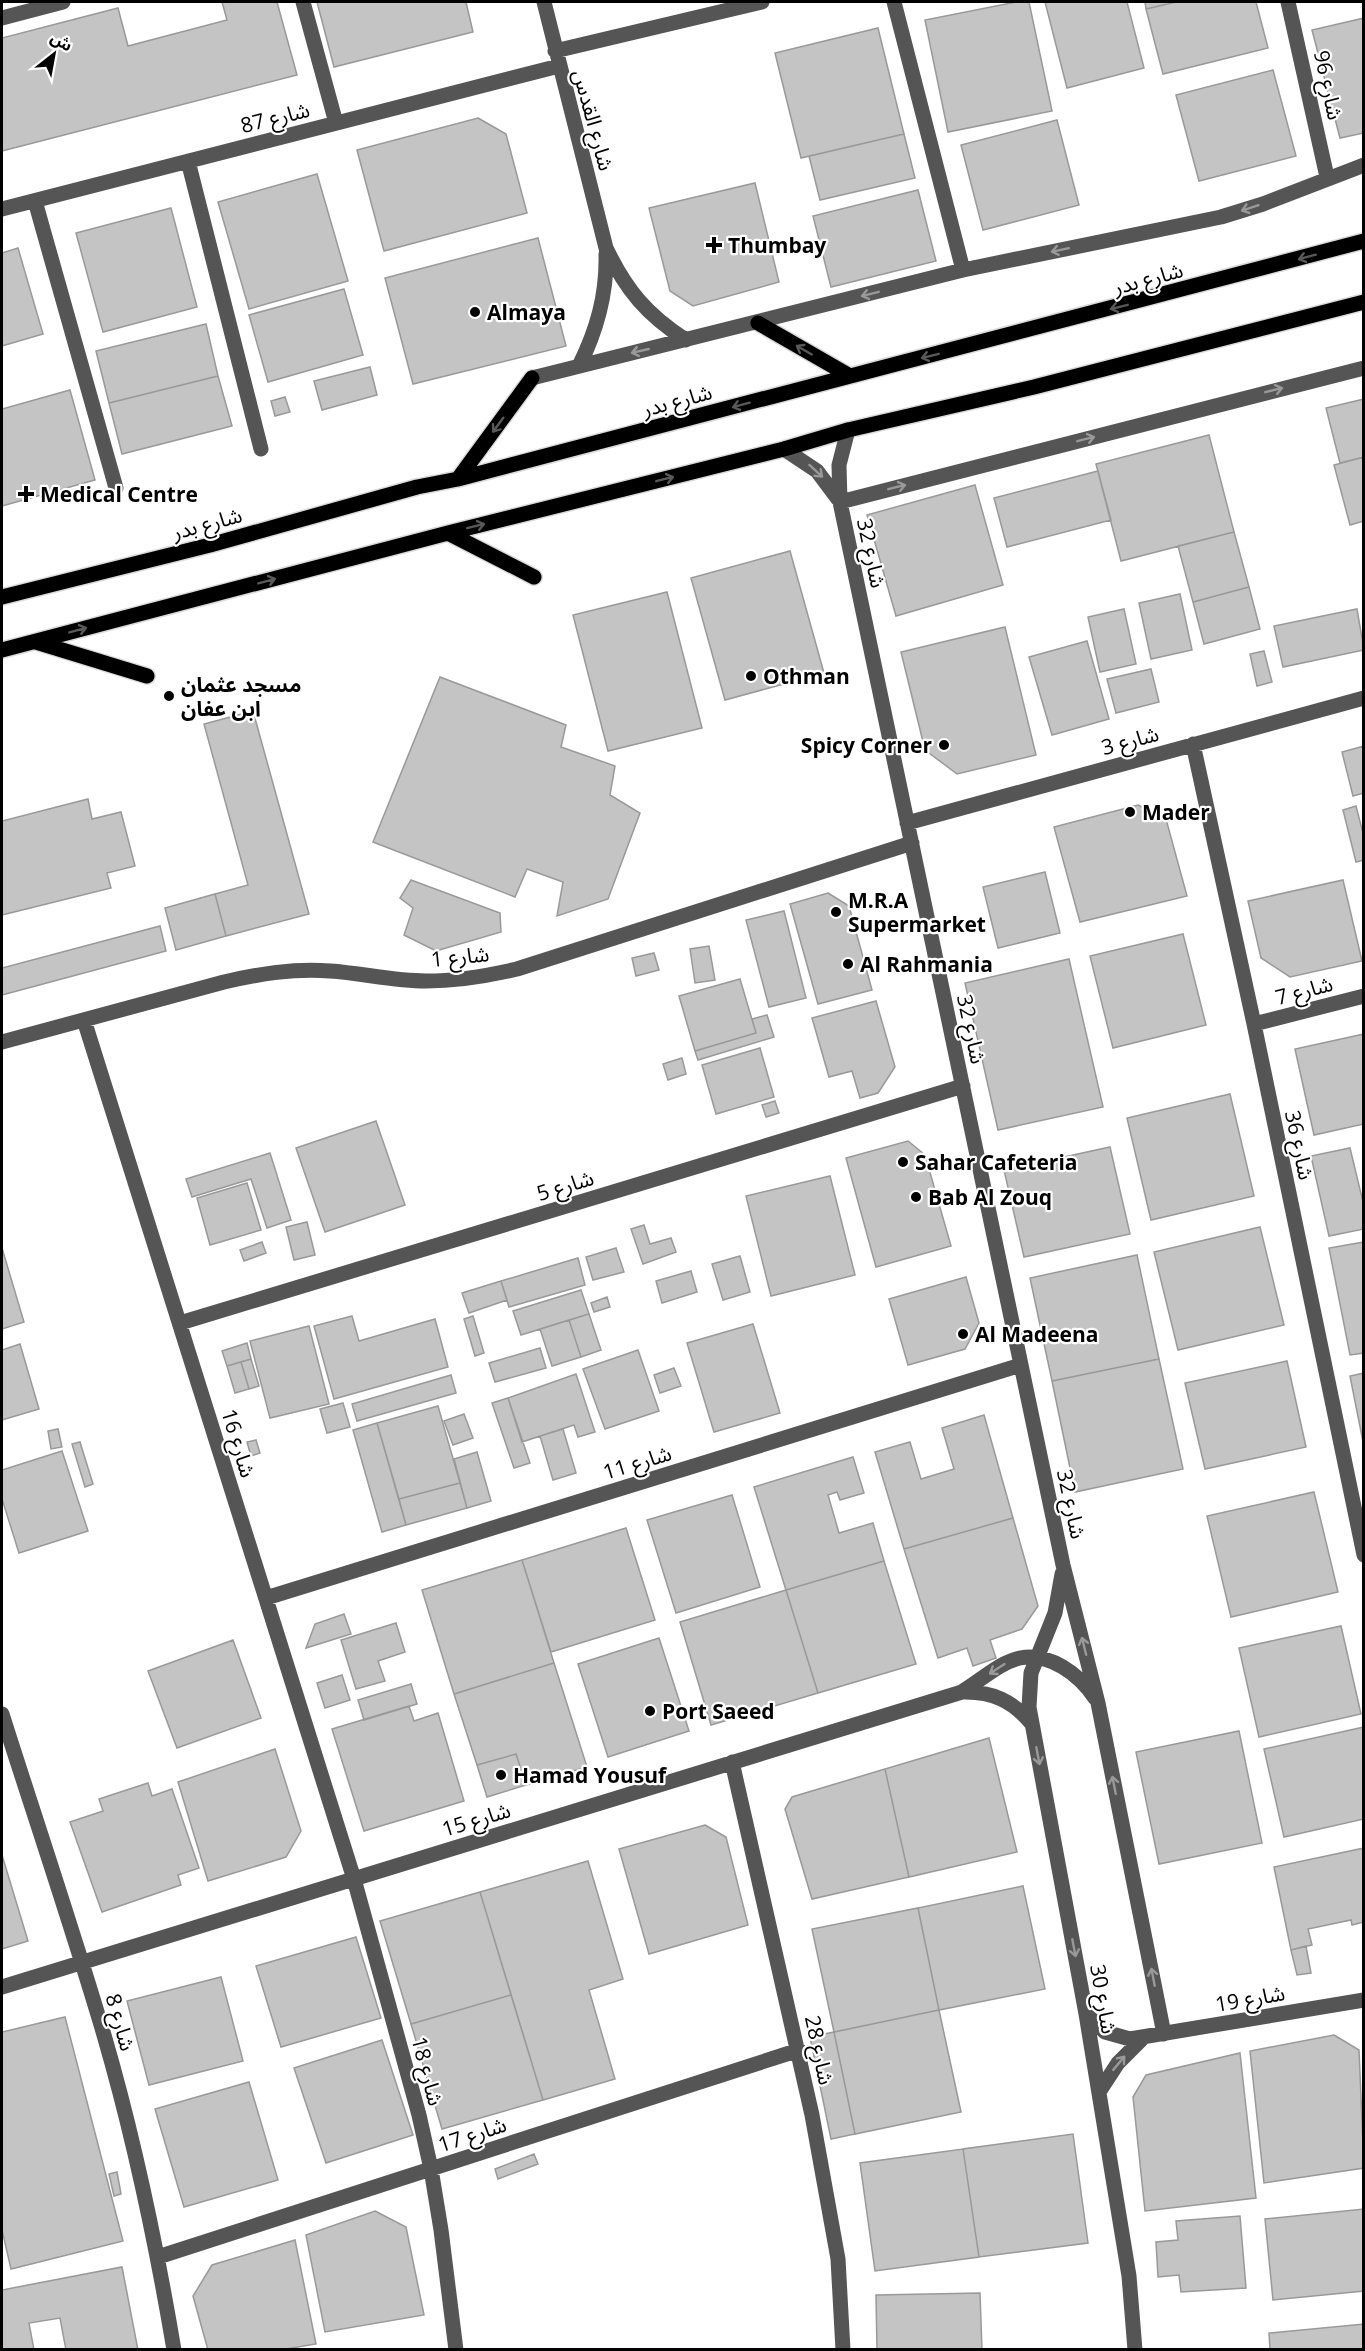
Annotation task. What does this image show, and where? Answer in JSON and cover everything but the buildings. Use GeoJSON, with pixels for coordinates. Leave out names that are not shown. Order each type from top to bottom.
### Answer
{"type":"FeatureCollection","features":[{"type":"Feature","properties":{"kind":"main road","name":"شارع بدر"},"geometry":{"type":"LineString","coordinates":[[2,597],[210,545],[417,487],[458,479],[1364,242]]}},
{"type":"Feature","properties":{"kind":"main road"},"geometry":{"type":"LineString","coordinates":[[2,650],[448,533],[784,449],[848,430],[1046,384],[1364,302]]}},
{"type":"Feature","properties":{"kind":"main road"},"geometry":{"type":"LineString","coordinates":[[758,323],[850,376]]}},
{"type":"Feature","properties":{"kind":"main road"},"geometry":{"type":"LineString","coordinates":[[458,479],[532,378]]}},
{"type":"Feature","properties":{"kind":"main road"},"geometry":{"type":"LineString","coordinates":[[448,533],[534,577]]}},
{"type":"Feature","properties":{"kind":"main road"},"geometry":{"type":"LineString","coordinates":[[36,642],[147,676]]}},
{"type":"Feature","properties":{"kind":"street"},"geometry":{"type":"LineString","coordinates":[[2,18],[63,2]]}},
{"type":"Feature","properties":{"kind":"street"},"geometry":{"type":"LineString","coordinates":[[303,2],[336,123]]}},
{"type":"Feature","properties":{"kind":"street","name":"شارع القدس"},"geometry":{"type":"LineString","coordinates":[[543,2],[606,249],[617,272],[632,294],[649,313],[686,340]]}},
{"type":"Feature","properties":{"kind":"street","name":"شارع 87"},"geometry":{"type":"LineString","coordinates":[[2,209],[336,123],[762,2]]}},
{"type":"Feature","properties":{"kind":"street"},"geometry":{"type":"LineString","coordinates":[[894,2],[963,270]]}},
{"type":"Feature","properties":{"kind":"street","name":"شارع 96"},"geometry":{"type":"LineString","coordinates":[[1288,2],[1327,177]]}},
{"type":"Feature","properties":{"kind":"street"},"geometry":{"type":"LineString","coordinates":[[188,161],[261,449]]}},
{"type":"Feature","properties":{"kind":"street"},"geometry":{"type":"LineString","coordinates":[[532,378],[963,270],[1221,217],[1263,204],[1327,177],[1364,165]]}},
{"type":"Feature","properties":{"kind":"street"},"geometry":{"type":"LineString","coordinates":[[35,201],[116,488]]}},
{"type":"Feature","properties":{"kind":"street","name":"شارع القدس"},"geometry":{"type":"LineString","coordinates":[[579,366],[599,320],[607,273],[606,249]]}},
{"type":"Feature","properties":{"kind":"street"},"geometry":{"type":"LineString","coordinates":[[840,502],[1364,368]]}},
{"type":"Feature","properties":{"kind":"street","name":"شارع 32"},"geometry":{"type":"LineString","coordinates":[[848,430],[839,465],[840,502],[1063,1565],[1098,1703]]}},
{"type":"Feature","properties":{"kind":"street","name":"شارع 32"},"geometry":{"type":"LineString","coordinates":[[784,449],[817,471],[830,485],[840,502]]}},
{"type":"Feature","properties":{"kind":"street","name":"شارع 3"},"geometry":{"type":"LineString","coordinates":[[907,823],[1364,698]]}},
{"type":"Feature","properties":{"kind":"street","name":"شارع 36"},"geometry":{"type":"LineString","coordinates":[[1193,744],[1254,1024],[1364,1555]]}},
{"type":"Feature","properties":{"kind":"street","name":"شارع 1"},"geometry":{"type":"LineString","coordinates":[[2,1042],[224,982],[258,975],[293,971],[328,971],[424,981],[456,980],[497,974],[912,843]]}},
{"type":"Feature","properties":{"kind":"street","name":"شارع 7"},"geometry":{"type":"LineString","coordinates":[[1254,1024],[1364,996]]}},
{"type":"Feature","properties":{"kind":"street","name":"شارع 16"},"geometry":{"type":"LineString","coordinates":[[84,1020],[354,1879]]}},
{"type":"Feature","properties":{"kind":"street","name":"شارع 5"},"geometry":{"type":"LineString","coordinates":[[180,1323],[963,1086]]}},
{"type":"Feature","properties":{"kind":"street","name":"شارع 11"},"geometry":{"type":"LineString","coordinates":[[266,1598],[1021,1365]]}},
{"type":"Feature","properties":{"kind":"street","name":"شارع 32"},"geometry":{"type":"LineString","coordinates":[[1036,1657],[1055,1612],[1063,1565]]}},
{"type":"Feature","properties":{"kind":"street"},"geometry":{"type":"LineString","coordinates":[[1036,1657],[1066,1668],[1078,1678],[1098,1703],[1164,2034]]}},
{"type":"Feature","properties":{"kind":"street","name":"شارع 15"},"geometry":{"type":"LineString","coordinates":[[2,1987],[962,1692],[1009,1662],[1020,1658],[1036,1657]]}},
{"type":"Feature","properties":{"kind":"street","name":"شارع 30"},"geometry":{"type":"LineString","coordinates":[[1036,1657],[1029,1690],[1032,1724],[1086,2013],[1129,2276],[1135,2349]]}},
{"type":"Feature","properties":{"kind":"street","name":"شارع 15"},"geometry":{"type":"LineString","coordinates":[[962,1692],[984,1693],[1006,1700],[1032,1724]]}},
{"type":"Feature","properties":{"kind":"street","name":"شارع 8"},"geometry":{"type":"LineString","coordinates":[[2,1714],[81,1962],[124,2109],[158,2257],[174,2349]]}},
{"type":"Feature","properties":{"kind":"street","name":"شارع 28"},"geometry":{"type":"LineString","coordinates":[[732,1762],[799,2050],[838,2259],[843,2349]]}},
{"type":"Feature","properties":{"kind":"street","name":"شارع 18"},"geometry":{"type":"LineString","coordinates":[[354,1879],[419,2115],[431,2169],[456,2349]]}},
{"type":"Feature","properties":{"kind":"street","name":"شارع 19"},"geometry":{"type":"LineString","coordinates":[[1086,2013],[1105,2032],[1130,2039],[1364,2000]]}},
{"type":"Feature","properties":{"kind":"street"},"geometry":{"type":"LineString","coordinates":[[1099,2092],[1118,2063],[1143,2037]]}},
{"type":"Feature","properties":{"kind":"street","name":"شارع 17"},"geometry":{"type":"LineString","coordinates":[[158,2257],[799,2050]]}},
{"type":"Feature","properties":{"kind":"place","name":"Thumbay"},"geometry":{"type":"Point","coordinates":[714,245]}},
{"type":"Feature","properties":{"kind":"place","name":"Almaya"},"geometry":{"type":"Point","coordinates":[475,312]}},
{"type":"Feature","properties":{"kind":"place","name":"Medical Centre"},"geometry":{"type":"Point","coordinates":[26,494]}},
{"type":"Feature","properties":{"kind":"place","name":"Othman"},"geometry":{"type":"Point","coordinates":[751,676]}},
{"type":"Feature","properties":{"kind":"place","name":"مسجد عثمان ابن عفان"},"geometry":{"type":"Point","coordinates":[169,696]}},
{"type":"Feature","properties":{"kind":"place","name":"Spicy Corner"},"geometry":{"type":"Point","coordinates":[944,745]}},
{"type":"Feature","properties":{"kind":"place","name":"Mader"},"geometry":{"type":"Point","coordinates":[1130,812]}},
{"type":"Feature","properties":{"kind":"place","name":"M.R.A Supermarket"},"geometry":{"type":"Point","coordinates":[836,912]}},
{"type":"Feature","properties":{"kind":"place","name":"Al Rahmania"},"geometry":{"type":"Point","coordinates":[848,964]}},
{"type":"Feature","properties":{"kind":"place","name":"Sahar Cafeteria"},"geometry":{"type":"Point","coordinates":[903,1162]}},
{"type":"Feature","properties":{"kind":"place","name":"Bab Al Zouq"},"geometry":{"type":"Point","coordinates":[916,1197]}},
{"type":"Feature","properties":{"kind":"place","name":"Al Madeena"},"geometry":{"type":"Point","coordinates":[963,1334]}},
{"type":"Feature","properties":{"kind":"place","name":"Port Saeed"},"geometry":{"type":"Point","coordinates":[650,1711]}},
{"type":"Feature","properties":{"kind":"place","name":"Hamad Yousuf"},"geometry":{"type":"Point","coordinates":[501,1775]}}]}
